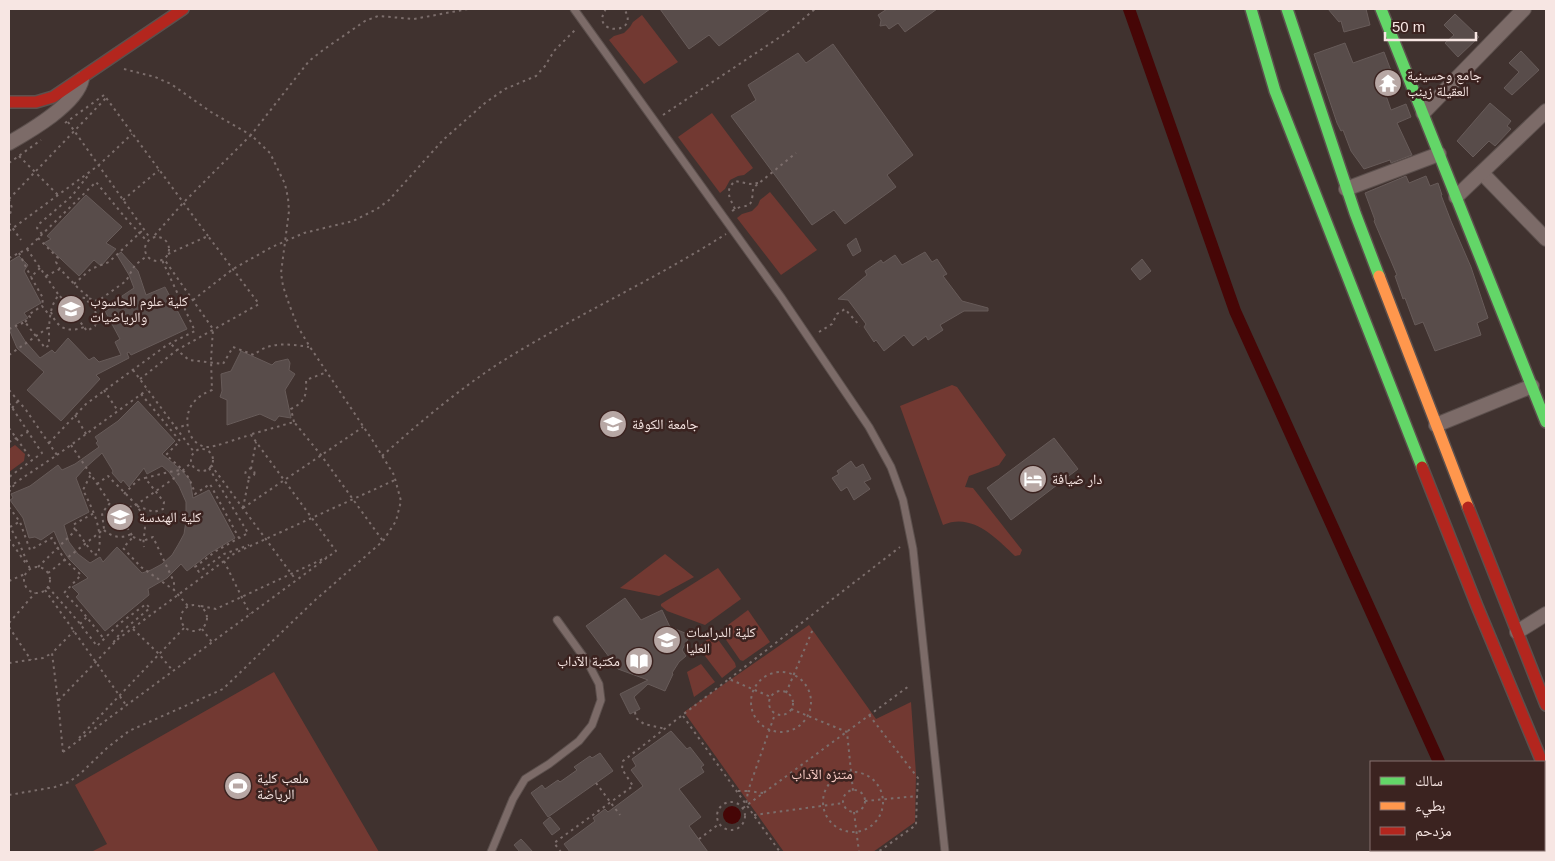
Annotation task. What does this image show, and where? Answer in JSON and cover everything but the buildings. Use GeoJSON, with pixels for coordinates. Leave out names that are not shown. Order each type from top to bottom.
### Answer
{"type":"FeatureCollection","features":[{"type":"Feature","properties":{"kind":"main road"},"geometry":{"type":"LineString","coordinates":[[9,102],[43,101],[53,97],[183,9]]}},
{"type":"Feature","properties":{"kind":"main road"},"geometry":{"type":"LineString","coordinates":[[1251,9],[1275,91],[1358,307],[1446,529],[1542,761]]}},
{"type":"Feature","properties":{"kind":"main road"},"geometry":{"type":"LineString","coordinates":[[1288,9],[1338,188],[1355,213],[1546,705]]}},
{"type":"Feature","properties":{"kind":"main road"},"geometry":{"type":"LineString","coordinates":[[1386,11],[1422,112],[1546,422]]}},
{"type":"Feature","properties":{"kind":"main road"},"geometry":{"type":"LineString","coordinates":[[1312,184],[1318,192],[1338,188]]}},
{"type":"Feature","properties":{"kind":"main road"},"geometry":{"type":"LineString","coordinates":[[1328,226],[1329,221],[1338,213],[1355,213]]}},
{"type":"Feature","properties":{"kind":"street"},"geometry":{"type":"LineString","coordinates":[[1422,112],[1524,9]]}},
{"type":"Feature","properties":{"kind":"street"},"geometry":{"type":"LineString","coordinates":[[9,143],[29,131],[70,99],[78,90],[82,79]]}},
{"type":"Feature","properties":{"kind":"street"},"geometry":{"type":"LineString","coordinates":[[1456,197],[1546,111]]}},
{"type":"Feature","properties":{"kind":"street"},"geometry":{"type":"LineString","coordinates":[[1338,188],[1439,154]]}},
{"type":"Feature","properties":{"kind":"street"},"geometry":{"type":"LineString","coordinates":[[1482,173],[1546,238]]}},
{"type":"Feature","properties":{"kind":"street"},"geometry":{"type":"LineString","coordinates":[[1436,425],[1532,386]]}},
{"type":"Feature","properties":{"kind":"street"},"geometry":{"type":"LineString","coordinates":[[1517,632],[1546,614]]}},
{"type":"Feature","properties":{"kind":"lane"},"geometry":{"type":"LineString","coordinates":[[574,9],[781,297],[869,427],[892,467],[903,500],[912,548],[945,852]]}},
{"type":"Feature","properties":{"kind":"lane"},"geometry":{"type":"LineString","coordinates":[[491,852],[513,799],[525,779],[549,764],[579,741],[592,725],[600,700],[599,684],[588,663],[558,620]]}},
{"type":"Feature","properties":{"kind":"path"},"geometry":{"type":"LineString","coordinates":[[208,236],[168,254],[163,259],[154,261],[147,256],[144,248],[147,241],[154,236],[183,203],[252,135],[309,61],[366,20],[378,16],[414,18],[468,9]]}},
{"type":"Feature","properties":{"kind":"path"},"geometry":{"type":"LineString","coordinates":[[606,9],[602,16],[605,24],[615,30],[626,24],[628,17],[625,9]]}},
{"type":"Feature","properties":{"kind":"path"},"geometry":{"type":"LineString","coordinates":[[654,120],[789,31],[816,9]]}},
{"type":"Feature","properties":{"kind":"path"},"geometry":{"type":"LineString","coordinates":[[193,300],[233,269],[286,241],[324,227],[353,221],[377,209],[389,200],[443,140],[485,103],[505,89],[536,76],[564,40],[584,22]]}},
{"type":"Feature","properties":{"kind":"path"},"geometry":{"type":"LineString","coordinates":[[9,795],[55,787],[69,782],[129,731],[223,689],[313,602],[383,541],[400,511],[401,501],[396,480],[298,328],[283,286],[281,273],[289,211],[285,184],[270,153],[252,135],[211,112],[171,84],[155,77],[121,68]]}},
{"type":"Feature","properties":{"kind":"path"},"geometry":{"type":"LineString","coordinates":[[60,127],[104,95],[259,304],[177,350],[140,379]]}},
{"type":"Feature","properties":{"kind":"path"},"geometry":{"type":"LineString","coordinates":[[9,217],[12,208],[9,199],[106,98]]}},
{"type":"Feature","properties":{"kind":"path"},"geometry":{"type":"LineString","coordinates":[[68,121],[150,238]]}},
{"type":"Feature","properties":{"kind":"path"},"geometry":{"type":"LineString","coordinates":[[9,231],[99,165],[132,134]]}},
{"type":"Feature","properties":{"kind":"path"},"geometry":{"type":"LineString","coordinates":[[9,163],[44,138]]}},
{"type":"Feature","properties":{"kind":"path"},"geometry":{"type":"LineString","coordinates":[[730,213],[751,203],[754,197],[753,188],[796,153]]}},
{"type":"Feature","properties":{"kind":"path"},"geometry":{"type":"LineString","coordinates":[[20,156],[58,195]]}},
{"type":"Feature","properties":{"kind":"path"},"geometry":{"type":"LineString","coordinates":[[123,200],[159,170]]}},
{"type":"Feature","properties":{"kind":"path"},"geometry":{"type":"LineString","coordinates":[[42,234],[37,228],[39,224],[72,196],[91,171]]}},
{"type":"Feature","properties":{"kind":"path"},"geometry":{"type":"LineString","coordinates":[[735,209],[728,194],[730,186],[735,181],[750,184],[760,182]]}},
{"type":"Feature","properties":{"kind":"path"},"geometry":{"type":"LineString","coordinates":[[9,254],[10,258],[27,248],[96,182],[147,241]]}},
{"type":"Feature","properties":{"kind":"path"},"geometry":{"type":"LineString","coordinates":[[62,205],[67,210]]}},
{"type":"Feature","properties":{"kind":"path"},"geometry":{"type":"LineString","coordinates":[[9,223],[22,240]]}},
{"type":"Feature","properties":{"kind":"path"},"geometry":{"type":"LineString","coordinates":[[74,284],[91,269],[109,262],[144,229]]}},
{"type":"Feature","properties":{"kind":"path"},"geometry":{"type":"LineString","coordinates":[[382,456],[421,422],[497,365],[552,332],[683,261],[733,229]]}},
{"type":"Feature","properties":{"kind":"path"},"geometry":{"type":"LineString","coordinates":[[154,236],[162,237],[168,242],[168,254]]}},
{"type":"Feature","properties":{"kind":"path"},"geometry":{"type":"LineString","coordinates":[[38,238],[58,258],[56,262],[60,269],[93,300]]}},
{"type":"Feature","properties":{"kind":"path"},"geometry":{"type":"LineString","coordinates":[[27,248],[59,295],[87,331],[95,326],[97,320],[92,304],[83,298]]}},
{"type":"Feature","properties":{"kind":"path"},"geometry":{"type":"LineString","coordinates":[[19,253],[43,298],[42,306],[50,317]]}},
{"type":"Feature","properties":{"kind":"path"},"geometry":{"type":"LineString","coordinates":[[65,302],[72,298],[98,301],[126,280],[135,265],[147,256]]}},
{"type":"Feature","properties":{"kind":"path"},"geometry":{"type":"LineString","coordinates":[[163,259],[213,329],[212,390],[204,393],[191,406],[187,425],[193,440],[212,455],[210,467],[248,533],[215,552],[195,567],[199,572],[224,554],[259,542]]}},
{"type":"Feature","properties":{"kind":"path"},"geometry":{"type":"LineString","coordinates":[[49,443],[86,404],[104,390],[170,343],[195,331],[163,259]]}},
{"type":"Feature","properties":{"kind":"path"},"geometry":{"type":"LineString","coordinates":[[31,277],[40,268]]}},
{"type":"Feature","properties":{"kind":"path"},"geometry":{"type":"LineString","coordinates":[[46,276],[60,269]]}},
{"type":"Feature","properties":{"kind":"path"},"geometry":{"type":"LineString","coordinates":[[25,322],[42,346],[47,347],[51,312],[54,300],[59,295]]}},
{"type":"Feature","properties":{"kind":"path"},"geometry":{"type":"LineString","coordinates":[[9,329],[25,322],[30,317],[28,315],[42,306]]}},
{"type":"Feature","properties":{"kind":"path"},"geometry":{"type":"LineString","coordinates":[[819,332],[832,324],[837,314],[845,309],[860,326]]}},
{"type":"Feature","properties":{"kind":"path"},"geometry":{"type":"LineString","coordinates":[[51,312],[53,319],[62,328],[76,330],[84,327]]}},
{"type":"Feature","properties":{"kind":"path"},"geometry":{"type":"LineString","coordinates":[[9,355],[49,327]]}},
{"type":"Feature","properties":{"kind":"path"},"geometry":{"type":"LineString","coordinates":[[170,343],[189,360],[223,364],[233,347],[254,355],[259,350],[276,345],[288,344],[310,347]]}},
{"type":"Feature","properties":{"kind":"path"},"geometry":{"type":"LineString","coordinates":[[133,370],[194,452]]}},
{"type":"Feature","properties":{"kind":"path"},"geometry":{"type":"LineString","coordinates":[[326,372],[306,380],[307,392],[304,400],[291,409],[294,422],[321,455],[383,541]]}},
{"type":"Feature","properties":{"kind":"path"},"geometry":{"type":"LineString","coordinates":[[9,390],[58,455]]}},
{"type":"Feature","properties":{"kind":"path"},"geometry":{"type":"LineString","coordinates":[[104,390],[118,410]]}},
{"type":"Feature","properties":{"kind":"path"},"geometry":{"type":"LineString","coordinates":[[9,487],[58,455],[147,390]]}},
{"type":"Feature","properties":{"kind":"path"},"geometry":{"type":"LineString","coordinates":[[140,394],[180,441],[166,455],[191,480],[195,494],[210,484],[238,538]]}},
{"type":"Feature","properties":{"kind":"path"},"geometry":{"type":"LineString","coordinates":[[12,408],[18,401]]}},
{"type":"Feature","properties":{"kind":"path"},"geometry":{"type":"LineString","coordinates":[[9,403],[42,453],[9,477]]}},
{"type":"Feature","properties":{"kind":"path"},"geometry":{"type":"LineString","coordinates":[[153,410],[159,406]]}},
{"type":"Feature","properties":{"kind":"path"},"geometry":{"type":"LineString","coordinates":[[75,415],[86,434]]}},
{"type":"Feature","properties":{"kind":"path"},"geometry":{"type":"LineString","coordinates":[[116,511],[136,505],[173,479],[191,463],[194,452],[200,449],[294,422]]}},
{"type":"Feature","properties":{"kind":"path"},"geometry":{"type":"LineString","coordinates":[[175,428],[187,425]]}},
{"type":"Feature","properties":{"kind":"path"},"geometry":{"type":"LineString","coordinates":[[243,508],[363,427]]}},
{"type":"Feature","properties":{"kind":"path"},"geometry":{"type":"LineString","coordinates":[[9,428],[32,460]]}},
{"type":"Feature","properties":{"kind":"path"},"geometry":{"type":"LineString","coordinates":[[9,442],[28,432]]}},
{"type":"Feature","properties":{"kind":"path"},"geometry":{"type":"LineString","coordinates":[[52,653],[63,752],[336,551],[251,435]]}},
{"type":"Feature","properties":{"kind":"path"},"geometry":{"type":"LineString","coordinates":[[243,508],[249,478],[246,476],[246,472],[251,469],[256,441]]}},
{"type":"Feature","properties":{"kind":"path"},"geometry":{"type":"LineString","coordinates":[[71,445],[132,536]]}},
{"type":"Feature","properties":{"kind":"path"},"geometry":{"type":"LineString","coordinates":[[191,463],[199,470],[206,470],[210,467]]}},
{"type":"Feature","properties":{"kind":"path"},"geometry":{"type":"LineString","coordinates":[[210,467],[296,580]]}},
{"type":"Feature","properties":{"kind":"path"},"geometry":{"type":"LineString","coordinates":[[249,478],[252,478],[255,474],[251,469]]}},
{"type":"Feature","properties":{"kind":"path"},"geometry":{"type":"LineString","coordinates":[[124,494],[138,480],[182,470]]}},
{"type":"Feature","properties":{"kind":"path"},"geometry":{"type":"LineString","coordinates":[[90,474],[83,490],[94,512],[99,532],[100,546],[97,555],[94,555],[73,525],[94,512]]}},
{"type":"Feature","properties":{"kind":"path"},"geometry":{"type":"LineString","coordinates":[[98,484],[108,476],[136,505],[145,523],[144,547]]}},
{"type":"Feature","properties":{"kind":"path"},"geometry":{"type":"LineString","coordinates":[[136,505],[154,512],[163,509],[164,502],[145,478]]}},
{"type":"Feature","properties":{"kind":"path"},"geometry":{"type":"LineString","coordinates":[[108,649],[132,628],[235,553],[396,480]]}},
{"type":"Feature","properties":{"kind":"path"},"geometry":{"type":"LineString","coordinates":[[9,492],[16,483]]}},
{"type":"Feature","properties":{"kind":"path"},"geometry":{"type":"LineString","coordinates":[[110,503],[102,513],[104,529],[111,535],[118,537],[132,536],[143,541],[153,537],[174,582],[174,590]]}},
{"type":"Feature","properties":{"kind":"path"},"geometry":{"type":"LineString","coordinates":[[9,507],[20,522],[30,550],[52,538],[64,560],[81,575],[64,593],[87,617],[104,639]]}},
{"type":"Feature","properties":{"kind":"path"},"geometry":{"type":"LineString","coordinates":[[20,522],[9,526],[20,545],[30,569]]}},
{"type":"Feature","properties":{"kind":"path"},"geometry":{"type":"LineString","coordinates":[[48,573],[104,529]]}},
{"type":"Feature","properties":{"kind":"path"},"geometry":{"type":"LineString","coordinates":[[9,581],[26,574],[30,569],[38,567],[76,530]]}},
{"type":"Feature","properties":{"kind":"path"},"geometry":{"type":"LineString","coordinates":[[132,536],[124,548],[141,567],[174,590],[188,606]]}},
{"type":"Feature","properties":{"kind":"path"},"geometry":{"type":"LineString","coordinates":[[9,538],[30,569]]}},
{"type":"Feature","properties":{"kind":"path"},"geometry":{"type":"LineString","coordinates":[[561,852],[554,843],[633,786],[622,769],[623,761],[900,546]]}},
{"type":"Feature","properties":{"kind":"path"},"geometry":{"type":"LineString","coordinates":[[215,552],[219,558]]}},
{"type":"Feature","properties":{"kind":"path"},"geometry":{"type":"LineString","coordinates":[[201,606],[207,613],[207,622],[202,629],[194,632],[185,627],[181,617],[184,609],[188,606],[197,605],[216,608],[332,554]]}},
{"type":"Feature","properties":{"kind":"path"},"geometry":{"type":"LineString","coordinates":[[224,561],[250,614]]}},
{"type":"Feature","properties":{"kind":"path"},"geometry":{"type":"LineString","coordinates":[[26,574],[25,584],[30,591],[45,590],[50,581],[48,573],[46,570],[38,567]]}},
{"type":"Feature","properties":{"kind":"path"},"geometry":{"type":"LineString","coordinates":[[48,587],[97,646],[127,618],[146,604],[150,608],[121,632],[108,649],[58,701]]}},
{"type":"Feature","properties":{"kind":"path"},"geometry":{"type":"LineString","coordinates":[[45,590],[126,705]]}},
{"type":"Feature","properties":{"kind":"path"},"geometry":{"type":"LineString","coordinates":[[9,623],[36,592]]}},
{"type":"Feature","properties":{"kind":"path"},"geometry":{"type":"LineString","coordinates":[[80,624],[87,617]]}},
{"type":"Feature","properties":{"kind":"path"},"geometry":{"type":"LineString","coordinates":[[127,618],[131,623]]}},
{"type":"Feature","properties":{"kind":"path"},"geometry":{"type":"LineString","coordinates":[[9,627],[32,660]]}},
{"type":"Feature","properties":{"kind":"path"},"geometry":{"type":"LineString","coordinates":[[75,742],[185,627]]}},
{"type":"Feature","properties":{"kind":"path"},"geometry":{"type":"LineString","coordinates":[[132,628],[159,654],[173,671]]}},
{"type":"Feature","properties":{"kind":"path"},"geometry":{"type":"LineString","coordinates":[[202,629],[212,642]]}},
{"type":"Feature","properties":{"kind":"path"},"geometry":{"type":"LineString","coordinates":[[786,693],[813,629]]}},
{"type":"Feature","properties":{"kind":"path"},"geometry":{"type":"LineString","coordinates":[[9,663],[43,658],[52,653],[74,631]]}},
{"type":"Feature","properties":{"kind":"path"},"geometry":{"type":"LineString","coordinates":[[782,672],[793,675],[803,682],[809,692],[811,704],[808,715],[800,725],[788,731],[776,732],[769,730],[760,724],[754,715],[751,704],[754,690],[762,679],[771,674],[782,672]]}},
{"type":"Feature","properties":{"kind":"path"},"geometry":{"type":"LineString","coordinates":[[729,679],[771,696]]}},
{"type":"Feature","properties":{"kind":"path"},"geometry":{"type":"LineString","coordinates":[[743,808],[909,686]]}},
{"type":"Feature","properties":{"kind":"path"},"geometry":{"type":"LineString","coordinates":[[778,692],[786,693],[791,698],[791,709],[782,715],[775,714],[769,704],[771,696],[778,692]]}},
{"type":"Feature","properties":{"kind":"path"},"geometry":{"type":"LineString","coordinates":[[791,709],[846,732]]}},
{"type":"Feature","properties":{"kind":"path"},"geometry":{"type":"LineString","coordinates":[[635,712],[636,718],[644,724],[666,729]]}},
{"type":"Feature","properties":{"kind":"path"},"geometry":{"type":"LineString","coordinates":[[746,806],[748,791],[775,714]]}},
{"type":"Feature","properties":{"kind":"path"},"geometry":{"type":"LineString","coordinates":[[869,715],[918,778],[916,825],[878,852]]}},
{"type":"Feature","properties":{"kind":"path"},"geometry":{"type":"LineString","coordinates":[[682,716],[780,852]]}},
{"type":"Feature","properties":{"kind":"path"},"geometry":{"type":"LineString","coordinates":[[846,732],[853,791]]}},
{"type":"Feature","properties":{"kind":"path"},"geometry":{"type":"LineString","coordinates":[[851,772],[870,777],[879,786],[884,799],[882,811],[877,821],[868,829],[856,832],[845,831],[834,826],[827,817],[823,806],[824,794],[830,783],[839,775],[851,772]]}},
{"type":"Feature","properties":{"kind":"path"},"geometry":{"type":"LineString","coordinates":[[596,783],[620,815]]}},
{"type":"Feature","properties":{"kind":"path"},"geometry":{"type":"LineString","coordinates":[[736,791],[763,793]]}},
{"type":"Feature","properties":{"kind":"path"},"geometry":{"type":"LineString","coordinates":[[853,791],[860,792],[865,801],[863,807],[854,812],[847,809],[843,800],[846,794],[853,791]]}},
{"type":"Feature","properties":{"kind":"path"},"geometry":{"type":"LineString","coordinates":[[865,801],[917,796]]}},
{"type":"Feature","properties":{"kind":"path"},"geometry":{"type":"LineString","coordinates":[[730,802],[743,808],[745,816],[739,828],[731,830],[720,824],[717,815],[722,806],[730,802]]}},
{"type":"Feature","properties":{"kind":"path"},"geometry":{"type":"LineString","coordinates":[[753,815],[844,803]]}},
{"type":"Feature","properties":{"kind":"path"},"geometry":{"type":"LineString","coordinates":[[854,812],[859,852]]}},
{"type":"Feature","properties":{"kind":"path"},"geometry":{"type":"LineString","coordinates":[[699,839],[720,824]]}},
{"type":"Feature","properties":{"kind":"green space"},"geometry":{"type":"Polygon","coordinates":[[[642,15],[678,62],[644,84],[609,40],[614,36],[624,33],[642,15]]]}},
{"type":"Feature","properties":{"kind":"green space"},"geometry":{"type":"Polygon","coordinates":[[[712,113],[753,168],[744,175],[730,180],[725,189],[720,193],[678,137],[712,113]]]}},
{"type":"Feature","properties":{"kind":"green space"},"geometry":{"type":"Polygon","coordinates":[[[770,192],[817,250],[781,275],[737,218],[742,214],[752,211],[760,200],[770,192]]]}},
{"type":"Feature","properties":{"kind":"green space"},"geometry":{"type":"Polygon","coordinates":[[[952,385],[957,387],[1006,455],[999,465],[969,476],[965,487],[973,488],[1022,550],[1020,555],[1015,556],[992,535],[974,524],[954,522],[943,525],[900,406],[952,385]]]}},
{"type":"Feature","properties":{"kind":"green space"},"geometry":{"type":"Polygon","coordinates":[[[15,445],[25,454],[24,461],[9,472],[9,449],[15,445]]]}},
{"type":"Feature","properties":{"kind":"green space"},"geometry":{"type":"Polygon","coordinates":[[[665,554],[694,577],[659,596],[620,588],[665,554]]]}},
{"type":"Feature","properties":{"kind":"green space"},"geometry":{"type":"Polygon","coordinates":[[[718,568],[741,599],[705,625],[667,611],[661,606],[661,604],[718,568]]]}},
{"type":"Feature","properties":{"kind":"green space"},"geometry":{"type":"Polygon","coordinates":[[[748,610],[770,642],[743,661],[740,660],[720,631],[748,610]]]}},
{"type":"Feature","properties":{"kind":"green space","name":"متنزه الآداب"},"geometry":{"type":"Polygon","coordinates":[[[809,625],[876,719],[911,702],[916,774],[915,822],[873,852],[784,852],[684,712],[809,625]]]}},
{"type":"Feature","properties":{"kind":"green space"},"geometry":{"type":"Polygon","coordinates":[[[714,634],[736,667],[722,678],[698,647],[714,634]]]}},
{"type":"Feature","properties":{"kind":"green space"},"geometry":{"type":"Polygon","coordinates":[[[701,664],[715,682],[694,697],[687,672],[701,664]]]}},
{"type":"Feature","properties":{"kind":"green space"},"geometry":{"type":"Polygon","coordinates":[[[274,672],[379,852],[91,852],[107,844],[75,785],[274,672]]]}},
{"type":"Feature","properties":{"kind":"shaded area"},"geometry":{"type":"Polygon","coordinates":[[[732,806],[738,809],[741,815],[738,821],[732,824],[726,821],[723,815],[726,809],[732,806]]]}},
{"type":"Feature","properties":{"kind":"waterway"},"geometry":{"type":"LineString","coordinates":[[1129,9],[1235,311],[1439,761]]}},
{"type":"Feature","properties":{"kind":"traffic: fast"},"geometry":{"type":"LineString","coordinates":[[1251,9],[1275,91],[1422,467]]}},
{"type":"Feature","properties":{"kind":"traffic: fast"},"geometry":{"type":"LineString","coordinates":[[1287,9],[1355,213],[1379,276]]}},
{"type":"Feature","properties":{"kind":"traffic: fast"},"geometry":{"type":"LineString","coordinates":[[1381,9],[1546,422]]}},
{"type":"Feature","properties":{"kind":"traffic: slow"},"geometry":{"type":"LineString","coordinates":[[1379,276],[1468,507]]}},
{"type":"Feature","properties":{"kind":"traffic: jam"},"geometry":{"type":"LineString","coordinates":[[9,102],[36,102],[53,97],[183,9]]}},
{"type":"Feature","properties":{"kind":"traffic: jam"},"geometry":{"type":"LineString","coordinates":[[1422,467],[1542,761]]}},
{"type":"Feature","properties":{"kind":"traffic: jam"},"geometry":{"type":"LineString","coordinates":[[1468,507],[1546,705]]}},
{"type":"Feature","properties":{"kind":"place","name":"جامع وحسينية العقيلة زينب"},"geometry":{"type":"Point","coordinates":[1388,83]}},
{"type":"Feature","properties":{"kind":"place","name":"كلية علوم الحاسوب والرياضيات"},"geometry":{"type":"Point","coordinates":[71,309]}},
{"type":"Feature","properties":{"kind":"place","name":"جامعة الكوفة"},"geometry":{"type":"Point","coordinates":[613,424]}},
{"type":"Feature","properties":{"kind":"place","name":"دار ضيافة"},"geometry":{"type":"Point","coordinates":[1033,479]}},
{"type":"Feature","properties":{"kind":"place","name":"كلية الهندسة"},"geometry":{"type":"Point","coordinates":[120,517]}},
{"type":"Feature","properties":{"kind":"place","name":"كلية الدراسات العليا"},"geometry":{"type":"Point","coordinates":[667,640]}},
{"type":"Feature","properties":{"kind":"place","name":"مكتبة الآداب"},"geometry":{"type":"Point","coordinates":[639,661]}},
{"type":"Feature","properties":{"kind":"place","name":"ملعب كلية الرياضة"},"geometry":{"type":"Point","coordinates":[238,786]}}]}
